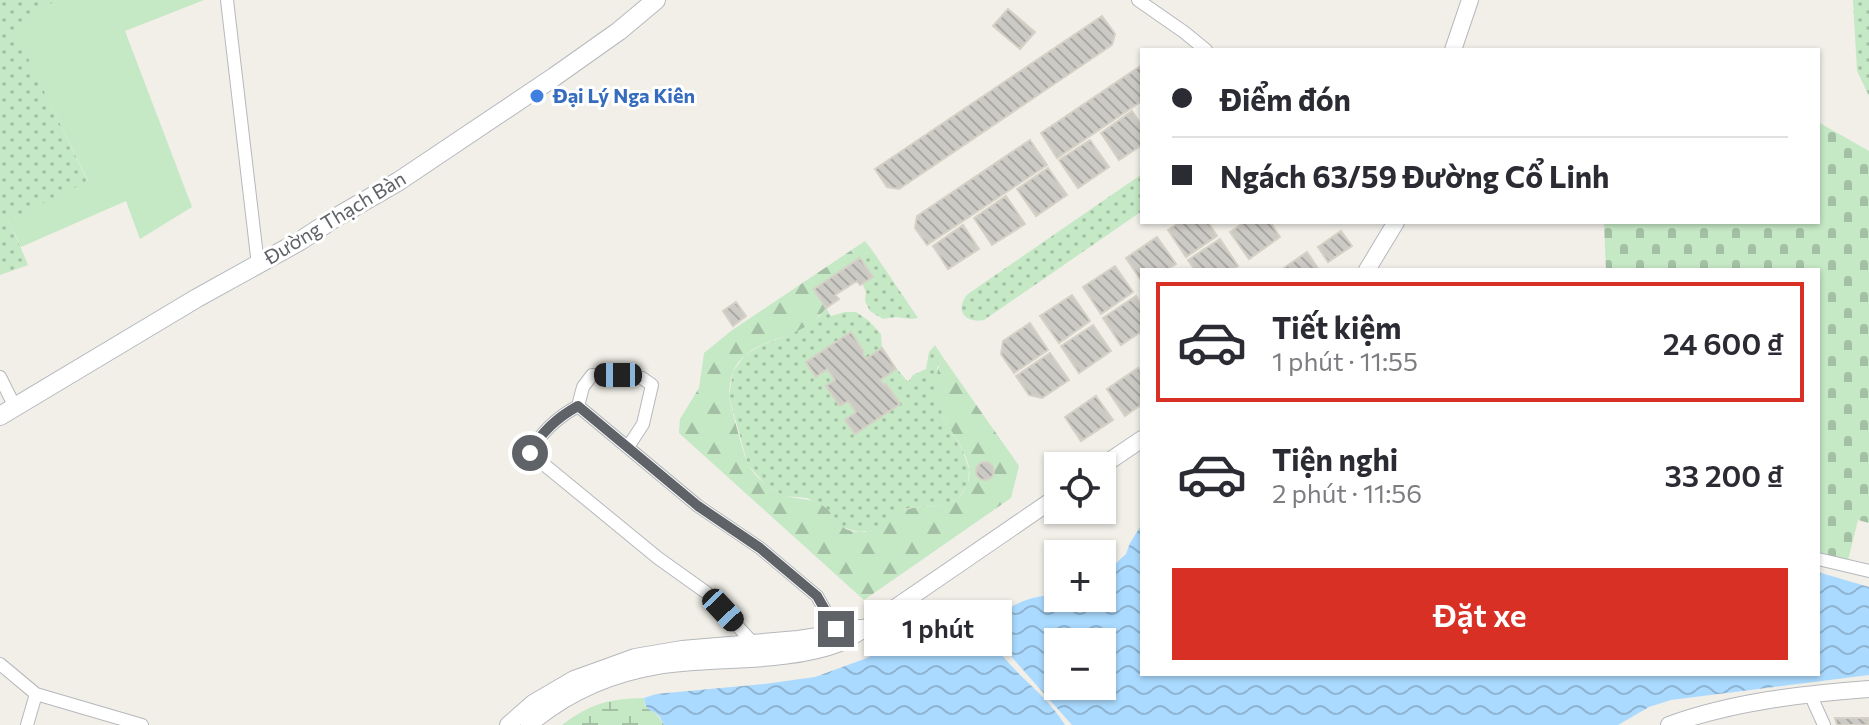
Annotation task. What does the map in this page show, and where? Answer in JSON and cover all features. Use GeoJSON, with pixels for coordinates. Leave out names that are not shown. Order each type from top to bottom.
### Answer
{"type":"FeatureCollection","features":[{"type":"Feature","properties":{"kind":"main road","name":"Đường Thạch Bàn"},"geometry":{"type":"LineString","coordinates":[[8,411],[399,181],[619,31],[656,0]]}},
{"type":"Feature","properties":{"kind":"street"},"geometry":{"type":"LineString","coordinates":[[227,0],[258,265]]}},
{"type":"Feature","properties":{"kind":"street"},"geometry":{"type":"LineString","coordinates":[[1138,0],[1204,48]]}},
{"type":"Feature","properties":{"kind":"street"},"geometry":{"type":"LineString","coordinates":[[1454,48],[1470,0]]}},
{"type":"Feature","properties":{"kind":"street"},"geometry":{"type":"LineString","coordinates":[[1368,268],[1395,224]]}},
{"type":"Feature","properties":{"kind":"street"},"geometry":{"type":"LineString","coordinates":[[628,447],[643,424],[652,385],[642,378],[592,375],[583,387],[578,406],[561,415],[536,441],[530,453],[658,558],[707,593],[756,651]]}},
{"type":"Feature","properties":{"kind":"street"},"geometry":{"type":"LineString","coordinates":[[0,377],[8,411]]}},
{"type":"Feature","properties":{"kind":"street"},"geometry":{"type":"LineString","coordinates":[[578,406],[698,506],[760,548],[817,596],[839,636]]}},
{"type":"Feature","properties":{"kind":"street"},"geometry":{"type":"LineString","coordinates":[[1116,457],[1140,440]]}},
{"type":"Feature","properties":{"kind":"street"},"geometry":{"type":"LineString","coordinates":[[508,725],[538,708],[564,699],[636,664],[756,651],[821,649],[839,636],[867,627],[1044,506]]}},
{"type":"Feature","properties":{"kind":"street"},"geometry":{"type":"LineString","coordinates":[[1820,559],[1869,571]]}},
{"type":"Feature","properties":{"kind":"street"},"geometry":{"type":"LineString","coordinates":[[0,664],[36,694],[142,725]]}},
{"type":"Feature","properties":{"kind":"street"},"geometry":{"type":"LineString","coordinates":[[1669,725],[1699,714],[1810,694],[1869,689]]}},
{"type":"Feature","properties":{"kind":"street"},"geometry":{"type":"LineString","coordinates":[[27,725],[36,694]]}},
{"type":"Feature","properties":{"kind":"street"},"geometry":{"type":"LineString","coordinates":[[1810,694],[1824,725]]}},
{"type":"Feature","properties":{"kind":"street"},"geometry":{"type":"LineString","coordinates":[[529,725],[538,708]]}},
{"type":"Feature","properties":{"kind":"green space"},"geometry":{"type":"Polygon","coordinates":[[[0,0],[56,0],[16,32],[88,182],[9,220],[28,265],[0,275],[0,0]]]}},
{"type":"Feature","properties":{"kind":"green space"},"geometry":{"type":"Polygon","coordinates":[[[56,0],[204,0],[125,31],[192,207],[140,239],[126,201],[21,247],[9,220],[88,181],[15,31],[56,0]]]}},
{"type":"Feature","properties":{"kind":"green space"},"geometry":{"type":"Polygon","coordinates":[[[1853,0],[1869,0],[1869,96],[1857,71],[1853,0]]]}},
{"type":"Feature","properties":{"kind":"green space"},"geometry":{"type":"Polygon","coordinates":[[[1820,123],[1869,151],[1869,523],[1858,520],[1847,564],[1820,557],[1820,268],[1606,268],[1604,224],[1820,224],[1820,123]]]}},
{"type":"Feature","properties":{"kind":"green space"},"geometry":{"type":"Polygon","coordinates":[[[1140,175],[1140,212],[984,320],[971,320],[963,314],[962,305],[968,294],[1140,175]]]}},
{"type":"Feature","properties":{"kind":"green space"},"geometry":{"type":"Polygon","coordinates":[[[865,241],[872,250],[814,289],[826,308],[818,317],[803,328],[754,349],[733,372],[729,396],[744,454],[752,470],[781,494],[821,504],[843,527],[852,531],[875,529],[906,510],[956,500],[966,487],[969,468],[938,400],[936,386],[942,356],[1019,466],[1011,498],[864,600],[679,433],[680,419],[699,388],[704,353],[731,331],[865,241]]]}},
{"type":"Feature","properties":{"kind":"green space"},"geometry":{"type":"Polygon","coordinates":[[[872,250],[918,318],[883,319],[870,311],[865,301],[860,258],[872,250]]]}},
{"type":"Feature","properties":{"kind":"green space"},"geometry":{"type":"Polygon","coordinates":[[[826,308],[831,316],[856,312],[869,321],[881,334],[882,349],[908,382],[913,375],[926,369],[929,352],[935,345],[942,356],[937,368],[943,416],[963,451],[969,469],[968,484],[959,497],[948,505],[908,508],[879,529],[859,532],[841,527],[826,508],[807,498],[784,496],[766,485],[748,465],[729,396],[733,372],[745,355],[819,317],[826,308]]]}},
{"type":"Feature","properties":{"kind":"green space"},"geometry":{"type":"Polygon","coordinates":[[[644,698],[645,705],[664,725],[562,725],[601,704],[644,698]]]}},
{"type":"Feature","properties":{"kind":"water"},"geometry":{"type":"Polygon","coordinates":[[[1140,527],[1140,676],[1820,676],[1820,573],[1869,587],[1869,675],[1671,700],[1649,707],[1618,725],[1072,725],[1050,700],[1116,700],[1116,628],[1044,628],[1044,693],[1009,654],[1003,642],[1001,620],[1013,606],[1044,597],[1044,612],[1116,612],[1116,563],[1126,554],[1140,527]]]}},
{"type":"Feature","properties":{"kind":"water"},"geometry":{"type":"Polygon","coordinates":[[[984,622],[1002,655],[1065,725],[664,725],[645,703],[644,698],[656,694],[815,677],[867,658],[910,634],[943,636],[959,628],[984,622]]]}},
{"type":"Feature","properties":{"kind":"building"},"geometry":{"type":"Polygon","coordinates":[[[1008,9],[1035,32],[1020,49],[993,26],[1008,9]]]}},
{"type":"Feature","properties":{"kind":"building"},"geometry":{"type":"Polygon","coordinates":[[[1102,16],[1115,34],[1112,45],[899,189],[887,187],[875,169],[1102,16]]]}},
{"type":"Feature","properties":{"kind":"building"},"geometry":{"type":"Polygon","coordinates":[[[1140,66],[1140,102],[1057,158],[1041,133],[1140,66]]]}},
{"type":"Feature","properties":{"kind":"building"},"geometry":{"type":"Polygon","coordinates":[[[1132,111],[1140,123],[1140,146],[1119,160],[1101,133],[1132,111]]]}},
{"type":"Feature","properties":{"kind":"building"},"geometry":{"type":"Polygon","coordinates":[[[1030,140],[1047,165],[927,245],[915,228],[917,216],[1030,140]]]}},
{"type":"Feature","properties":{"kind":"building"},"geometry":{"type":"Polygon","coordinates":[[[1090,140],[1109,167],[1078,188],[1059,160],[1090,140]]]}},
{"type":"Feature","properties":{"kind":"building"},"geometry":{"type":"Polygon","coordinates":[[[1048,168],[1067,195],[1036,216],[1017,189],[1048,168]]]}},
{"type":"Feature","properties":{"kind":"building"},"geometry":{"type":"Polygon","coordinates":[[[1006,196],[1025,224],[992,245],[974,218],[1006,196]]]}},
{"type":"Feature","properties":{"kind":"building"},"geometry":{"type":"Polygon","coordinates":[[[1177,224],[1209,224],[1217,236],[1186,257],[1168,230],[1177,224]]]}},
{"type":"Feature","properties":{"kind":"building"},"geometry":{"type":"Polygon","coordinates":[[[1242,224],[1271,224],[1280,237],[1249,259],[1230,232],[1242,224]]]}},
{"type":"Feature","properties":{"kind":"building"},"geometry":{"type":"Polygon","coordinates":[[[963,225],[979,249],[948,269],[933,246],[963,225]]]}},
{"type":"Feature","properties":{"kind":"building"},"geometry":{"type":"Polygon","coordinates":[[[1341,231],[1352,246],[1328,262],[1318,247],[1341,231]]]}},
{"type":"Feature","properties":{"kind":"building"},"geometry":{"type":"Polygon","coordinates":[[[1157,237],[1176,264],[1169,268],[1140,268],[1140,279],[1126,258],[1157,237]]]}},
{"type":"Feature","properties":{"kind":"building"},"geometry":{"type":"Polygon","coordinates":[[[1220,239],[1238,266],[1194,268],[1188,260],[1220,239]]]}},
{"type":"Feature","properties":{"kind":"building"},"geometry":{"type":"Polygon","coordinates":[[[1307,252],[1318,268],[1284,268],[1307,252]]]}},
{"type":"Feature","properties":{"kind":"building"},"geometry":{"type":"Polygon","coordinates":[[[860,258],[873,277],[860,285],[857,281],[835,295],[839,299],[826,308],[814,289],[860,258]]]}},
{"type":"Feature","properties":{"kind":"building"},"geometry":{"type":"Polygon","coordinates":[[[1115,266],[1133,292],[1101,314],[1083,287],[1115,266]]]}},
{"type":"Feature","properties":{"kind":"building"},"geometry":{"type":"Polygon","coordinates":[[[1072,295],[1090,321],[1059,343],[1040,316],[1072,295]]]}},
{"type":"Feature","properties":{"kind":"building"},"geometry":{"type":"Polygon","coordinates":[[[1136,296],[1140,303],[1140,332],[1121,345],[1103,318],[1136,296]]]}},
{"type":"Feature","properties":{"kind":"building"},"geometry":{"type":"Polygon","coordinates":[[[736,302],[746,316],[733,326],[723,311],[736,302]]]}},
{"type":"Feature","properties":{"kind":"building"},"geometry":{"type":"Polygon","coordinates":[[[1030,323],[1048,350],[1014,373],[1001,354],[1003,341],[1030,323]]]}},
{"type":"Feature","properties":{"kind":"building"},"geometry":{"type":"Polygon","coordinates":[[[1093,325],[1111,351],[1079,373],[1061,346],[1093,325]]]}},
{"type":"Feature","properties":{"kind":"building"},"geometry":{"type":"Polygon","coordinates":[[[851,332],[866,359],[882,348],[896,369],[880,380],[900,404],[855,434],[845,420],[856,412],[848,401],[840,406],[826,386],[835,380],[827,369],[816,377],[806,362],[851,332]]]}},
{"type":"Feature","properties":{"kind":"building"},"geometry":{"type":"Polygon","coordinates":[[[1050,353],[1069,380],[1042,398],[1029,395],[1016,376],[1050,353]]]}},
{"type":"Feature","properties":{"kind":"building"},"geometry":{"type":"Polygon","coordinates":[[[1138,368],[1140,371],[1140,405],[1125,416],[1107,389],[1138,368]]]}},
{"type":"Feature","properties":{"kind":"building"},"geometry":{"type":"Polygon","coordinates":[[[1096,396],[1113,420],[1081,441],[1065,417],[1096,396]]]}},
{"type":"Feature","properties":{"kind":"building"},"geometry":{"type":"Polygon","coordinates":[[[985,462],[994,471],[985,480],[976,471],[985,462]]]}},
{"type":"Feature","properties":{"kind":"building"},"geometry":{"type":"Polygon","coordinates":[[[1835,718],[1869,718],[1869,725],[1837,725],[1835,718]]]}},
{"type":"Feature","properties":{"kind":"place","name":"Đại Lý Nga Kiên"},"geometry":{"type":"Point","coordinates":[537,96]}},
{"type":"Feature","properties":{"kind":"route"},"geometry":{"type":"LineString","coordinates":[[530,453],[536,441],[561,415],[578,406],[698,506],[760,548],[817,596],[836,629]]}}]}
